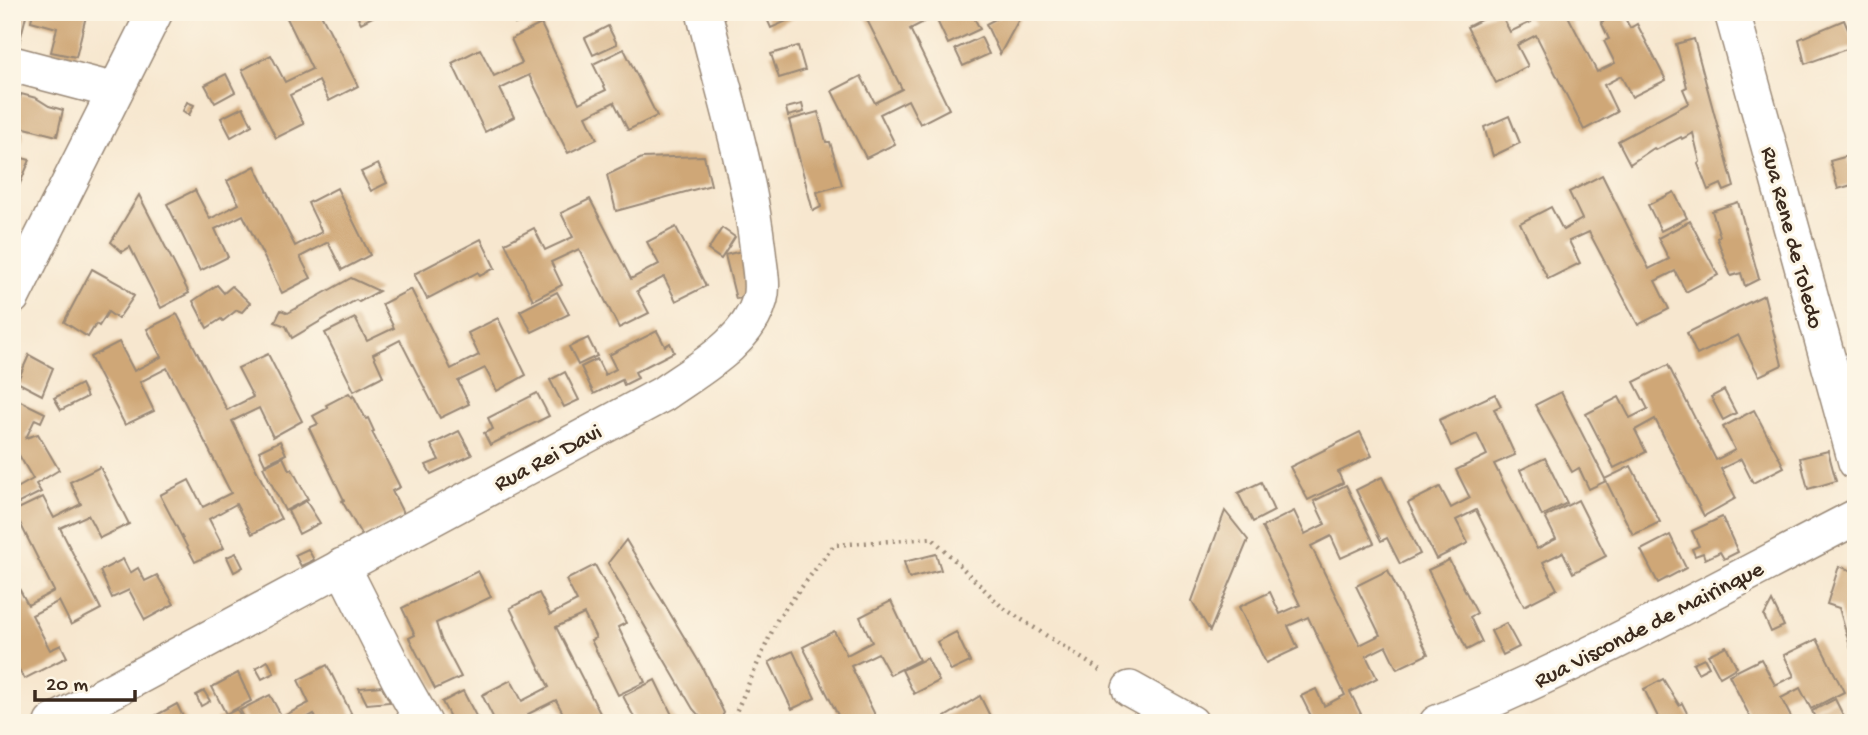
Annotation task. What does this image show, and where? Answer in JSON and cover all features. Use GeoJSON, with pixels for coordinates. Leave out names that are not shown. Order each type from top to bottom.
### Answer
{"type":"FeatureCollection","features":[{"type":"Feature","properties":{"kind":"street"},"geometry":{"type":"LineString","coordinates":[[12,297],[155,12]]}},
{"type":"Feature","properties":{"kind":"street","name":"Rua Rei Davi"},"geometry":{"type":"LineString","coordinates":[[52,723],[663,394],[725,350],[746,326],[760,299],[761,283],[754,216],[704,12]]}},
{"type":"Feature","properties":{"kind":"street","name":"Rua Rene de Toledo"},"geometry":{"type":"LineString","coordinates":[[1732,12],[1856,463]]}},
{"type":"Feature","properties":{"kind":"street"},"geometry":{"type":"LineString","coordinates":[[12,64],[115,91]]}},
{"type":"Feature","properties":{"kind":"street","name":"Rua Visconde de Mairinque"},"geometry":{"type":"LineString","coordinates":[[1437,723],[1489,702],[1624,636],[1856,517]]}},
{"type":"Feature","properties":{"kind":"street"},"geometry":{"type":"LineString","coordinates":[[342,566],[424,723]]}},
{"type":"Feature","properties":{"kind":"street"},"geometry":{"type":"LineString","coordinates":[[1130,689],[1191,723]]}},
{"type":"Feature","properties":{"kind":"path"},"geometry":{"type":"LineString","coordinates":[[731,723],[778,618],[834,545],[932,538],[1002,607],[1130,689]]}},
{"type":"Feature","properties":{"kind":"building"},"geometry":{"type":"Polygon","coordinates":[[[12,12],[27,12],[19,44],[12,42],[12,12]]]}},
{"type":"Feature","properties":{"kind":"building"},"geometry":{"type":"Polygon","coordinates":[[[33,12],[87,12],[76,57],[51,52],[57,28],[31,21],[33,12]]]}},
{"type":"Feature","properties":{"kind":"building"},"geometry":{"type":"Polygon","coordinates":[[[284,12],[320,12],[358,86],[329,101],[319,81],[290,95],[304,124],[276,138],[242,70],[271,55],[285,82],[312,69],[284,12]]]}},
{"type":"Feature","properties":{"kind":"building"},"geometry":{"type":"Polygon","coordinates":[[[355,12],[382,12],[361,23],[355,12]]]}},
{"type":"Feature","properties":{"kind":"building"},"geometry":{"type":"Polygon","coordinates":[[[466,12],[484,12],[470,19],[466,12]]]}},
{"type":"Feature","properties":{"kind":"building"},"geometry":{"type":"Polygon","coordinates":[[[510,12],[538,12],[515,24],[510,12]]]}},
{"type":"Feature","properties":{"kind":"building"},"geometry":{"type":"Polygon","coordinates":[[[764,12],[807,12],[771,28],[764,12]]]}},
{"type":"Feature","properties":{"kind":"building"},"geometry":{"type":"Polygon","coordinates":[[[863,12],[901,12],[903,17],[912,12],[971,12],[980,29],[948,44],[935,16],[910,29],[949,109],[920,124],[908,100],[880,114],[895,144],[866,158],[832,91],[861,76],[875,103],[902,89],[863,12]]]}},
{"type":"Feature","properties":{"kind":"building"},"geometry":{"type":"Polygon","coordinates":[[[999,12],[1023,12],[1000,54],[986,24],[1001,16],[999,12]]]}},
{"type":"Feature","properties":{"kind":"building"},"geometry":{"type":"Polygon","coordinates":[[[1500,12],[1510,32],[1531,22],[1525,12],[1566,12],[1597,72],[1615,63],[1604,41],[1609,39],[1601,22],[1622,12],[1630,28],[1637,24],[1666,80],[1632,97],[1621,76],[1604,85],[1617,112],[1584,130],[1536,35],[1517,45],[1528,66],[1496,83],[1467,27],[1500,12]]]}},
{"type":"Feature","properties":{"kind":"building"},"geometry":{"type":"Polygon","coordinates":[[[1673,12],[1686,12],[1688,16],[1675,20],[1673,12]]]}},
{"type":"Feature","properties":{"kind":"building"},"geometry":{"type":"Polygon","coordinates":[[[1844,20],[1855,46],[1805,64],[1799,39],[1844,20]]]}},
{"type":"Feature","properties":{"kind":"building"},"geometry":{"type":"Polygon","coordinates":[[[541,24],[579,103],[606,90],[593,64],[624,49],[657,116],[628,130],[614,102],[586,116],[597,139],[568,153],[529,75],[500,89],[514,117],[485,132],[452,63],[480,49],[494,76],[522,63],[511,39],[541,24]]]}},
{"type":"Feature","properties":{"kind":"building"},"geometry":{"type":"Polygon","coordinates":[[[608,26],[617,44],[593,55],[585,38],[608,26]]]}},
{"type":"Feature","properties":{"kind":"building"},"geometry":{"type":"Polygon","coordinates":[[[981,37],[989,54],[963,66],[955,49],[981,37]]]}},
{"type":"Feature","properties":{"kind":"building"},"geometry":{"type":"Polygon","coordinates":[[[1694,39],[1734,187],[1724,191],[1721,184],[1708,190],[1698,164],[1700,162],[1693,133],[1656,150],[1654,148],[1630,164],[1618,141],[1689,103],[1683,89],[1687,87],[1676,44],[1694,39]]]}},
{"type":"Feature","properties":{"kind":"building"},"geometry":{"type":"Polygon","coordinates":[[[798,46],[805,70],[779,78],[771,54],[798,46]]]}},
{"type":"Feature","properties":{"kind":"building"},"geometry":{"type":"Polygon","coordinates":[[[226,74],[235,92],[215,103],[205,85],[226,74]]]}},
{"type":"Feature","properties":{"kind":"building"},"geometry":{"type":"Polygon","coordinates":[[[21,94],[63,110],[57,136],[13,125],[21,94]]]}},
{"type":"Feature","properties":{"kind":"building"},"geometry":{"type":"Polygon","coordinates":[[[187,102],[194,105],[189,115],[183,111],[187,102]]]}},
{"type":"Feature","properties":{"kind":"building"},"geometry":{"type":"Polygon","coordinates":[[[802,104],[804,112],[788,116],[786,108],[802,104]]]}},
{"type":"Feature","properties":{"kind":"building"},"geometry":{"type":"Polygon","coordinates":[[[243,107],[252,125],[231,137],[221,118],[243,107]]]}},
{"type":"Feature","properties":{"kind":"building"},"geometry":{"type":"Polygon","coordinates":[[[818,112],[842,185],[817,192],[821,207],[813,211],[789,120],[818,112]]]}},
{"type":"Feature","properties":{"kind":"building"},"geometry":{"type":"Polygon","coordinates":[[[1509,116],[1520,143],[1493,156],[1484,127],[1509,116]]]}},
{"type":"Feature","properties":{"kind":"building"},"geometry":{"type":"Polygon","coordinates":[[[12,131],[24,134],[18,157],[30,160],[12,202],[12,131]]]}},
{"type":"Feature","properties":{"kind":"building"},"geometry":{"type":"Polygon","coordinates":[[[704,156],[711,185],[616,211],[607,175],[642,158],[704,156]]]}},
{"type":"Feature","properties":{"kind":"building"},"geometry":{"type":"Polygon","coordinates":[[[1848,156],[1855,184],[1838,189],[1830,161],[1848,156]]]}},
{"type":"Feature","properties":{"kind":"building"},"geometry":{"type":"Polygon","coordinates":[[[378,164],[387,183],[371,191],[361,172],[378,164]]]}},
{"type":"Feature","properties":{"kind":"building"},"geometry":{"type":"Polygon","coordinates":[[[255,166],[295,246],[322,232],[308,203],[337,188],[370,255],[342,270],[328,242],[300,257],[311,278],[282,293],[243,215],[215,229],[228,257],[200,271],[167,204],[195,190],[210,219],[239,204],[227,181],[255,166]]]}},
{"type":"Feature","properties":{"kind":"building"},"geometry":{"type":"Polygon","coordinates":[[[1602,175],[1649,269],[1669,259],[1658,238],[1690,221],[1718,275],[1686,292],[1675,271],[1655,281],[1669,309],[1638,325],[1589,232],[1569,241],[1580,263],[1548,279],[1520,223],[1551,207],[1563,230],[1582,219],[1569,192],[1602,175]]]}},
{"type":"Feature","properties":{"kind":"building"},"geometry":{"type":"Polygon","coordinates":[[[1674,192],[1687,218],[1661,231],[1648,205],[1674,192]]]}},
{"type":"Feature","properties":{"kind":"building"},"geometry":{"type":"Polygon","coordinates":[[[139,195],[189,293],[161,308],[130,247],[122,252],[111,242],[139,195]]]}},
{"type":"Feature","properties":{"kind":"building"},"geometry":{"type":"Polygon","coordinates":[[[590,199],[631,279],[659,264],[647,242],[676,227],[706,286],[676,301],[664,277],[637,291],[649,313],[619,328],[579,249],[551,262],[562,285],[533,300],[505,243],[534,228],[545,250],[573,237],[561,213],[590,199]]]}},
{"type":"Feature","properties":{"kind":"building"},"geometry":{"type":"Polygon","coordinates":[[[1738,202],[1759,279],[1745,286],[1741,273],[1731,276],[1717,238],[1720,236],[1712,211],[1738,202]]]}},
{"type":"Feature","properties":{"kind":"building"},"geometry":{"type":"Polygon","coordinates":[[[722,228],[735,237],[721,259],[708,250],[722,228]]]}},
{"type":"Feature","properties":{"kind":"building"},"geometry":{"type":"Polygon","coordinates":[[[481,239],[495,268],[480,276],[478,272],[427,299],[414,274],[481,239]]]}},
{"type":"Feature","properties":{"kind":"building"},"geometry":{"type":"Polygon","coordinates":[[[754,248],[757,296],[736,299],[725,255],[754,248]]]}},
{"type":"Feature","properties":{"kind":"building"},"geometry":{"type":"Polygon","coordinates":[[[92,269],[121,285],[134,296],[118,319],[108,312],[88,337],[64,322],[92,269]]]}},
{"type":"Feature","properties":{"kind":"building"},"geometry":{"type":"Polygon","coordinates":[[[351,278],[379,291],[359,302],[356,300],[292,338],[286,326],[275,322],[281,310],[288,313],[351,278]]]}},
{"type":"Feature","properties":{"kind":"building"},"geometry":{"type":"Polygon","coordinates":[[[217,285],[224,293],[232,286],[250,303],[242,312],[237,310],[223,321],[221,319],[207,328],[193,301],[217,285]]]}},
{"type":"Feature","properties":{"kind":"building"},"geometry":{"type":"Polygon","coordinates":[[[411,289],[451,369],[479,355],[468,333],[498,318],[526,375],[497,391],[485,368],[458,381],[469,404],[440,418],[400,340],[373,354],[383,376],[354,391],[325,333],[355,318],[367,341],[394,328],[382,304],[411,289]]]}},
{"type":"Feature","properties":{"kind":"building"},"geometry":{"type":"Polygon","coordinates":[[[557,292],[569,314],[532,332],[520,311],[557,292]]]}},
{"type":"Feature","properties":{"kind":"building"},"geometry":{"type":"Polygon","coordinates":[[[1764,295],[1782,365],[1759,376],[1738,335],[1697,355],[1687,333],[1764,295]]]}},
{"type":"Feature","properties":{"kind":"building"},"geometry":{"type":"Polygon","coordinates":[[[177,314],[227,410],[253,397],[238,368],[268,354],[302,421],[273,437],[259,408],[232,421],[281,519],[252,534],[236,504],[209,519],[224,548],[195,562],[160,495],[189,480],[203,507],[231,493],[182,397],[167,368],[140,382],[154,411],[125,425],[90,357],[119,342],[134,371],[161,357],[147,329],[177,314]]]}},
{"type":"Feature","properties":{"kind":"building"},"geometry":{"type":"Polygon","coordinates":[[[657,331],[665,346],[670,343],[674,352],[635,372],[638,378],[624,385],[622,380],[594,394],[581,367],[597,359],[605,375],[616,369],[609,355],[657,331]]]}},
{"type":"Feature","properties":{"kind":"building"},"geometry":{"type":"Polygon","coordinates":[[[588,338],[597,356],[578,365],[569,347],[588,338]]]}},
{"type":"Feature","properties":{"kind":"building"},"geometry":{"type":"Polygon","coordinates":[[[29,355],[53,368],[42,395],[17,382],[29,355]]]}},
{"type":"Feature","properties":{"kind":"building"},"geometry":{"type":"Polygon","coordinates":[[[1668,365],[1716,460],[1735,450],[1723,427],[1754,410],[1784,467],[1753,483],[1741,459],[1721,469],[1736,498],[1704,516],[1655,419],[1635,430],[1646,452],[1614,468],[1586,414],[1619,397],[1630,418],[1648,409],[1634,382],[1668,365]]]}},
{"type":"Feature","properties":{"kind":"building"},"geometry":{"type":"Polygon","coordinates":[[[565,372],[579,400],[564,407],[550,380],[565,372]]]}},
{"type":"Feature","properties":{"kind":"building"},"geometry":{"type":"Polygon","coordinates":[[[81,384],[87,397],[61,410],[54,398],[81,384]]]}},
{"type":"Feature","properties":{"kind":"building"},"geometry":{"type":"Polygon","coordinates":[[[1724,390],[1736,413],[1723,420],[1711,397],[1724,390]]]}},
{"type":"Feature","properties":{"kind":"building"},"geometry":{"type":"Polygon","coordinates":[[[1561,392],[1605,479],[1631,466],[1660,522],[1633,535],[1606,481],[1589,489],[1579,468],[1572,472],[1535,405],[1561,392]]]}},
{"type":"Feature","properties":{"kind":"building"},"geometry":{"type":"Polygon","coordinates":[[[349,393],[352,397],[353,395],[366,419],[368,418],[374,431],[372,432],[400,487],[392,491],[404,515],[362,536],[342,501],[344,500],[309,428],[318,424],[313,416],[328,408],[326,405],[349,393]]]}},
{"type":"Feature","properties":{"kind":"building"},"geometry":{"type":"Polygon","coordinates":[[[537,393],[549,416],[490,445],[484,433],[493,429],[488,418],[537,393]]]}},
{"type":"Feature","properties":{"kind":"building"},"geometry":{"type":"Polygon","coordinates":[[[1495,394],[1501,406],[1494,409],[1515,455],[1494,464],[1537,549],[1556,539],[1545,517],[1578,500],[1606,556],[1573,573],[1563,552],[1543,562],[1557,589],[1524,606],[1476,510],[1456,520],[1468,543],[1436,559],[1408,503],[1440,487],[1451,508],[1470,498],[1456,470],[1487,455],[1477,434],[1451,446],[1439,420],[1495,394]]]}},
{"type":"Feature","properties":{"kind":"building"},"geometry":{"type":"Polygon","coordinates":[[[12,397],[45,413],[41,422],[35,419],[26,438],[38,434],[59,470],[36,484],[41,492],[13,506],[12,491],[33,479],[16,450],[12,457],[12,397]]]}},
{"type":"Feature","properties":{"kind":"building"},"geometry":{"type":"Polygon","coordinates":[[[459,431],[472,455],[431,474],[426,465],[439,460],[431,445],[459,431]]]}},
{"type":"Feature","properties":{"kind":"building"},"geometry":{"type":"Polygon","coordinates":[[[1360,432],[1372,456],[1338,472],[1343,483],[1308,500],[1290,467],[1360,432]]]}},
{"type":"Feature","properties":{"kind":"building"},"geometry":{"type":"Polygon","coordinates":[[[280,441],[286,454],[265,464],[259,451],[280,441]]]}},
{"type":"Feature","properties":{"kind":"building"},"geometry":{"type":"Polygon","coordinates":[[[1828,451],[1836,481],[1808,489],[1800,458],[1828,451]]]}},
{"type":"Feature","properties":{"kind":"building"},"geometry":{"type":"Polygon","coordinates":[[[283,457],[308,499],[285,511],[263,467],[283,457]]]}},
{"type":"Feature","properties":{"kind":"building"},"geometry":{"type":"Polygon","coordinates":[[[1545,458],[1567,503],[1542,516],[1520,470],[1545,458]]]}},
{"type":"Feature","properties":{"kind":"building"},"geometry":{"type":"Polygon","coordinates":[[[100,467],[129,524],[100,538],[88,515],[60,528],[101,609],[71,625],[59,601],[32,615],[50,650],[61,645],[67,657],[24,679],[12,657],[12,583],[15,581],[28,605],[54,591],[14,511],[43,497],[54,518],[81,504],[70,482],[100,467]]]}},
{"type":"Feature","properties":{"kind":"building"},"geometry":{"type":"Polygon","coordinates":[[[1382,477],[1420,554],[1400,564],[1387,538],[1381,541],[1356,490],[1382,477]]]}},
{"type":"Feature","properties":{"kind":"building"},"geometry":{"type":"Polygon","coordinates":[[[1261,482],[1274,511],[1253,522],[1238,493],[1261,482]]]}},
{"type":"Feature","properties":{"kind":"building"},"geometry":{"type":"Polygon","coordinates":[[[1346,485],[1374,543],[1341,558],[1331,536],[1311,546],[1360,645],[1380,635],[1356,586],[1388,570],[1428,654],[1397,669],[1386,646],[1366,656],[1377,678],[1350,692],[1362,716],[1340,721],[1313,720],[1301,696],[1316,689],[1324,706],[1345,695],[1308,617],[1288,626],[1298,648],[1266,663],[1239,607],[1270,592],[1280,614],[1300,605],[1262,527],[1294,511],[1305,534],[1325,524],[1314,501],[1346,485]]]}},
{"type":"Feature","properties":{"kind":"building"},"geometry":{"type":"Polygon","coordinates":[[[306,501],[320,523],[299,534],[288,511],[306,501]]]}},
{"type":"Feature","properties":{"kind":"building"},"geometry":{"type":"Polygon","coordinates":[[[1225,511],[1248,540],[1210,631],[1192,601],[1225,511]]]}},
{"type":"Feature","properties":{"kind":"building"},"geometry":{"type":"Polygon","coordinates":[[[1722,517],[1738,552],[1724,559],[1720,552],[1705,559],[1703,553],[1695,556],[1692,549],[1699,546],[1692,531],[1722,517]]]}},
{"type":"Feature","properties":{"kind":"building"},"geometry":{"type":"Polygon","coordinates":[[[1670,535],[1686,568],[1658,583],[1641,550],[1670,535]]]}},
{"type":"Feature","properties":{"kind":"building"},"geometry":{"type":"Polygon","coordinates":[[[626,540],[702,667],[724,713],[718,723],[700,723],[702,719],[693,709],[608,563],[626,540]]]}},
{"type":"Feature","properties":{"kind":"building"},"geometry":{"type":"Polygon","coordinates":[[[308,549],[314,560],[301,566],[295,555],[308,549]]]}},
{"type":"Feature","properties":{"kind":"building"},"geometry":{"type":"Polygon","coordinates":[[[236,553],[243,567],[234,572],[227,557],[236,553]]]}},
{"type":"Feature","properties":{"kind":"building"},"geometry":{"type":"Polygon","coordinates":[[[936,554],[941,570],[909,578],[904,562],[936,554]]]}},
{"type":"Feature","properties":{"kind":"building"},"geometry":{"type":"Polygon","coordinates":[[[123,559],[130,573],[138,568],[145,581],[157,575],[174,604],[145,620],[129,590],[112,598],[100,571],[123,559]]]}},
{"type":"Feature","properties":{"kind":"building"},"geometry":{"type":"Polygon","coordinates":[[[1449,560],[1477,613],[1470,617],[1482,642],[1467,650],[1428,570],[1449,560]]]}},
{"type":"Feature","properties":{"kind":"building"},"geometry":{"type":"Polygon","coordinates":[[[595,565],[626,623],[618,627],[645,682],[618,695],[591,640],[596,638],[584,614],[556,627],[605,723],[568,723],[556,700],[528,714],[532,723],[496,723],[482,695],[511,680],[522,701],[549,687],[510,608],[539,593],[550,615],[577,601],[566,580],[595,565]]]}},
{"type":"Feature","properties":{"kind":"building"},"geometry":{"type":"Polygon","coordinates":[[[1839,566],[1855,572],[1851,583],[1856,588],[1856,667],[1839,608],[1827,604],[1839,566]]]}},
{"type":"Feature","properties":{"kind":"building"},"geometry":{"type":"Polygon","coordinates":[[[478,571],[491,597],[436,623],[441,639],[461,677],[435,689],[409,638],[415,635],[402,608],[478,571]]]}},
{"type":"Feature","properties":{"kind":"building"},"geometry":{"type":"Polygon","coordinates":[[[891,601],[919,660],[890,675],[878,653],[851,666],[879,723],[842,723],[803,647],[834,631],[847,655],[872,642],[860,617],[891,601]]]}},
{"type":"Feature","properties":{"kind":"building"},"geometry":{"type":"Polygon","coordinates":[[[1772,601],[1784,626],[1771,632],[1764,616],[1772,601]]]}},
{"type":"Feature","properties":{"kind":"building"},"geometry":{"type":"Polygon","coordinates":[[[1506,623],[1519,647],[1503,655],[1491,631],[1506,623]]]}},
{"type":"Feature","properties":{"kind":"building"},"geometry":{"type":"Polygon","coordinates":[[[956,632],[970,662],[951,671],[937,642],[956,632]]]}},
{"type":"Feature","properties":{"kind":"building"},"geometry":{"type":"Polygon","coordinates":[[[1817,639],[1844,692],[1811,709],[1800,688],[1781,698],[1794,723],[1753,723],[1729,675],[1761,659],[1775,685],[1794,676],[1784,655],[1817,639]]]}},
{"type":"Feature","properties":{"kind":"building"},"geometry":{"type":"Polygon","coordinates":[[[1726,646],[1737,667],[1720,677],[1708,655],[1726,646]]]}},
{"type":"Feature","properties":{"kind":"building"},"geometry":{"type":"Polygon","coordinates":[[[793,651],[815,698],[792,709],[769,662],[793,651]]]}},
{"type":"Feature","properties":{"kind":"building"},"geometry":{"type":"Polygon","coordinates":[[[927,658],[939,681],[914,694],[902,670],[927,658]]]}},
{"type":"Feature","properties":{"kind":"building"},"geometry":{"type":"Polygon","coordinates":[[[1704,658],[1709,667],[1698,673],[1693,663],[1704,658]]]}},
{"type":"Feature","properties":{"kind":"building"},"geometry":{"type":"Polygon","coordinates":[[[268,661],[274,673],[262,679],[256,668],[268,661]]]}},
{"type":"Feature","properties":{"kind":"building"},"geometry":{"type":"Polygon","coordinates":[[[327,665],[356,723],[318,723],[314,714],[297,723],[247,723],[240,710],[270,695],[282,717],[309,703],[298,680],[327,665]]]}},
{"type":"Feature","properties":{"kind":"building"},"geometry":{"type":"Polygon","coordinates":[[[238,673],[251,701],[226,714],[212,687],[238,673]]]}},
{"type":"Feature","properties":{"kind":"building"},"geometry":{"type":"Polygon","coordinates":[[[1663,679],[1679,705],[1682,703],[1692,723],[1661,723],[1644,689],[1663,679]]]}},
{"type":"Feature","properties":{"kind":"building"},"geometry":{"type":"Polygon","coordinates":[[[655,680],[676,723],[629,723],[635,719],[623,696],[655,680]]]}},
{"type":"Feature","properties":{"kind":"building"},"geometry":{"type":"Polygon","coordinates":[[[382,686],[390,702],[367,704],[359,688],[382,686]]]}},
{"type":"Feature","properties":{"kind":"building"},"geometry":{"type":"Polygon","coordinates":[[[204,691],[210,701],[201,706],[196,695],[204,691]]]}},
{"type":"Feature","properties":{"kind":"building"},"geometry":{"type":"Polygon","coordinates":[[[463,691],[477,718],[468,723],[453,723],[442,702],[463,691]]]}},
{"type":"Feature","properties":{"kind":"building"},"geometry":{"type":"Polygon","coordinates":[[[980,696],[992,720],[988,723],[935,723],[980,696]]]}},
{"type":"Feature","properties":{"kind":"building"},"geometry":{"type":"Polygon","coordinates":[[[1835,699],[1847,723],[1817,723],[1812,711],[1835,699]]]}},
{"type":"Feature","properties":{"kind":"building"},"geometry":{"type":"Polygon","coordinates":[[[177,704],[186,723],[159,723],[155,716],[177,704]]]}},
{"type":"Feature","properties":{"kind":"building"},"geometry":{"type":"Polygon","coordinates":[[[237,709],[244,723],[217,723],[216,720],[237,709]]]}}]}
